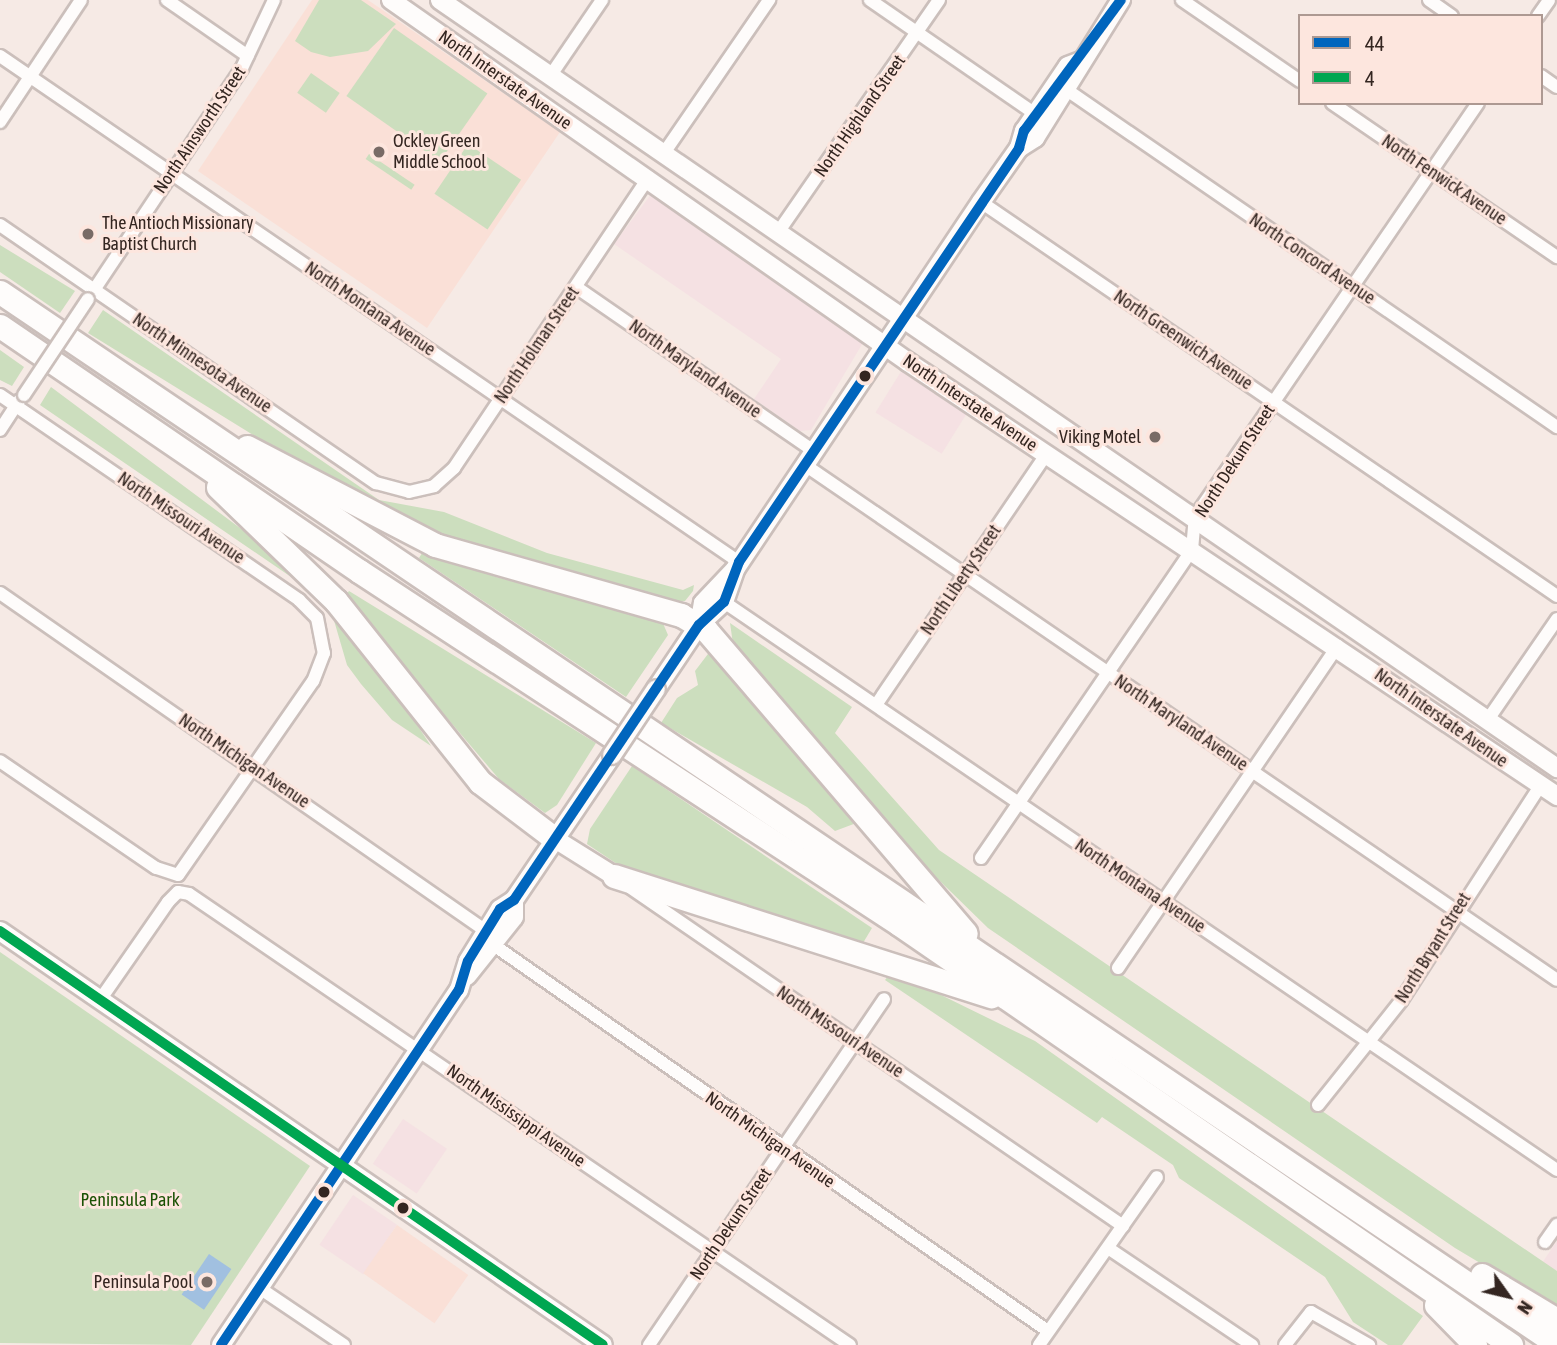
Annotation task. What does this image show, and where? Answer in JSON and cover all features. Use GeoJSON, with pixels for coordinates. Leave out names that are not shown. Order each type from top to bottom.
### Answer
{"type":"FeatureCollection","features":[{"type":"Feature","properties":{"kind":"highway"},"geometry":{"type":"LineString","coordinates":[[0,292],[976,946],[1557,1344]]}},
{"type":"Feature","properties":{"kind":"highway"},"geometry":{"type":"LineString","coordinates":[[0,326],[184,452],[1015,1004],[1511,1345]]}},
{"type":"Feature","properties":{"kind":"highway"},"geometry":{"type":"LineString","coordinates":[[153,397],[435,545],[699,625],[931,886],[976,946]]}},
{"type":"Feature","properties":{"kind":"highway"},"geometry":{"type":"LineString","coordinates":[[184,452],[335,601],[480,782],[555,839]]}},
{"type":"Feature","properties":{"kind":"highway"},"geometry":{"type":"LineString","coordinates":[[614,876],[1015,1004]]}},
{"type":"Feature","properties":{"kind":"highway"},"geometry":{"type":"LineString","coordinates":[[1433,1259],[1453,1258],[1557,1320]]}},
{"type":"Feature","properties":{"kind":"highway"},"geometry":{"type":"LineString","coordinates":[[1399,1268],[1475,1345]]}},
{"type":"Feature","properties":{"kind":"street"},"geometry":{"type":"LineString","coordinates":[[0,122],[81,0]]}},
{"type":"Feature","properties":{"kind":"street"},"geometry":{"type":"LineString","coordinates":[[167,0],[248,56]]}},
{"type":"Feature","properties":{"kind":"street","name":"North Ainsworth Street"},"geometry":{"type":"LineString","coordinates":[[0,430],[248,56],[274,0]]}},
{"type":"Feature","properties":{"kind":"street","name":"North Interstate Avenue"},"geometry":{"type":"LineString","coordinates":[[391,0],[1046,455],[1338,646],[1557,796]]}},
{"type":"Feature","properties":{"kind":"street","name":"North Interstate Avenue"},"geometry":{"type":"LineString","coordinates":[[440,0],[1489,718],[1557,768]]}},
{"type":"Feature","properties":{"kind":"street"},"geometry":{"type":"LineString","coordinates":[[551,75],[602,0]]}},
{"type":"Feature","properties":{"kind":"street"},"geometry":{"type":"LineString","coordinates":[[664,153],[769,0]]}},
{"type":"Feature","properties":{"kind":"street"},"geometry":{"type":"LineString","coordinates":[[870,0],[1035,114]]}},
{"type":"Feature","properties":{"kind":"street","name":"North Highland Street"},"geometry":{"type":"LineString","coordinates":[[779,231],[939,0]]}},
{"type":"Feature","properties":{"kind":"street"},"geometry":{"type":"LineString","coordinates":[[1020,148],[1035,138],[1121,0]]}},
{"type":"Feature","properties":{"kind":"street"},"geometry":{"type":"LineString","coordinates":[[1182,0],[1298,80]]}},
{"type":"Feature","properties":{"kind":"street"},"geometry":{"type":"LineString","coordinates":[[1429,0],[1449,14]]}},
{"type":"Feature","properties":{"kind":"street","name":"North Montana Avenue"},"geometry":{"type":"LineString","coordinates":[[0,55],[501,398],[737,565]]}},
{"type":"Feature","properties":{"kind":"street"},"geometry":{"type":"LineString","coordinates":[[699,625],[703,603],[737,565],[902,317],[1020,148],[1035,114],[1068,66],[1081,61]]}},
{"type":"Feature","properties":{"kind":"street","name":"North Concord Avenue"},"geometry":{"type":"LineString","coordinates":[[1067,90],[1557,427]]}},
{"type":"Feature","properties":{"kind":"street","name":"North Fenwick Avenue"},"geometry":{"type":"LineString","coordinates":[[1335,105],[1557,257]]}},
{"type":"Feature","properties":{"kind":"street","name":"North Dekum Street"},"geometry":{"type":"LineString","coordinates":[[981,858],[1192,550],[1195,517],[1477,105]]}},
{"type":"Feature","properties":{"kind":"street","name":"North Holman Street"},"geometry":{"type":"LineString","coordinates":[[409,492],[445,478],[649,177]]}},
{"type":"Feature","properties":{"kind":"street","name":"North Greenwich Avenue"},"geometry":{"type":"LineString","coordinates":[[981,202],[1557,596]]}},
{"type":"Feature","properties":{"kind":"street","name":"North Minnesota Avenue"},"geometry":{"type":"LineString","coordinates":[[0,225],[91,294],[376,482],[409,492]]}},
{"type":"Feature","properties":{"kind":"street","name":"North Maryland Avenue"},"geometry":{"type":"LineString","coordinates":[[576,287],[964,575],[1557,980]]}},
{"type":"Feature","properties":{"kind":"street","name":"North Missouri Avenue"},"geometry":{"type":"LineString","coordinates":[[0,395],[299,600],[321,629],[321,666],[254,768]]}},
{"type":"Feature","properties":{"kind":"street","name":"North Liberty Street"},"geometry":{"type":"LineString","coordinates":[[876,705],[1046,455]]}},
{"type":"Feature","properties":{"kind":"street"},"geometry":{"type":"LineString","coordinates":[[221,1345],[261,1289],[491,938],[514,917],[514,900],[656,688],[699,625],[724,601],[737,565]]}},
{"type":"Feature","properties":{"kind":"street","name":"North Michigan Avenue"},"geometry":{"type":"LineString","coordinates":[[0,593],[254,768],[782,1148],[1048,1331]]}},
{"type":"Feature","properties":{"kind":"street","name":"North Montana Avenue"},"geometry":{"type":"LineString","coordinates":[[724,601],[1557,1170]]}},
{"type":"Feature","properties":{"kind":"street"},"geometry":{"type":"LineString","coordinates":[[1489,718],[1557,619]]}},
{"type":"Feature","properties":{"kind":"street"},"geometry":{"type":"LineString","coordinates":[[1118,968],[1338,646]]}},
{"type":"Feature","properties":{"kind":"street"},"geometry":{"type":"LineString","coordinates":[[0,761],[156,868],[178,875],[254,768]]}},
{"type":"Feature","properties":{"kind":"street","name":"North Bryant Street"},"geometry":{"type":"LineString","coordinates":[[1318,1105],[1367,1040],[1401,1001],[1455,911],[1541,785]]}},
{"type":"Feature","properties":{"kind":"street","name":"North Missouri Avenue"},"geometry":{"type":"LineString","coordinates":[[555,839],[614,876],[1123,1226]]}},
{"type":"Feature","properties":{"kind":"street","name":"North Mississippi Avenue"},"geometry":{"type":"LineString","coordinates":[[100,1000],[180,892],[420,1049],[850,1345]]}},
{"type":"Feature","properties":{"kind":"street"},"geometry":{"type":"LineString","coordinates":[[0,931],[603,1345]]}},
{"type":"Feature","properties":{"kind":"street","name":"North Dekum Street"},"geometry":{"type":"LineString","coordinates":[[649,1345],[884,999]]}},
{"type":"Feature","properties":{"kind":"street"},"geometry":{"type":"LineString","coordinates":[[1039,1345],[1157,1177]]}},
{"type":"Feature","properties":{"kind":"street"},"geometry":{"type":"LineString","coordinates":[[1545,1242],[1557,1225]]}},
{"type":"Feature","properties":{"kind":"street"},"geometry":{"type":"LineString","coordinates":[[1108,1248],[1252,1345]]}},
{"type":"Feature","properties":{"kind":"street"},"geometry":{"type":"LineString","coordinates":[[261,1289],[344,1345]]}},
{"type":"Feature","properties":{"kind":"street"},"geometry":{"type":"LineString","coordinates":[[1285,1345],[1311,1312],[1369,1345]]}},
{"type":"Feature","properties":{"kind":"shaded area","name":"Ockley Green Middle School"},"geometry":{"type":"Polygon","coordinates":[[[312,0],[368,0],[560,132],[427,328],[198,171],[312,0]]]}},
{"type":"Feature","properties":{"kind":"shaded area"},"geometry":{"type":"Polygon","coordinates":[[[652,193],[864,341],[811,430],[800,431],[754,399],[781,359],[614,244],[652,193]]]}},
{"type":"Feature","properties":{"kind":"shaded area"},"geometry":{"type":"Polygon","coordinates":[[[902,370],[968,411],[942,454],[876,412],[902,370]]]}},
{"type":"Feature","properties":{"kind":"shaded area"},"geometry":{"type":"Polygon","coordinates":[[[403,1119],[447,1149],[417,1193],[373,1164],[403,1119]]]}},
{"type":"Feature","properties":{"kind":"shaded area"},"geometry":{"type":"Polygon","coordinates":[[[353,1195],[397,1225],[363,1274],[319,1245],[353,1195]]]}},
{"type":"Feature","properties":{"kind":"shaded area"},"geometry":{"type":"Polygon","coordinates":[[[397,1225],[468,1275],[434,1323],[363,1273],[397,1225]]]}},
{"type":"Feature","properties":{"kind":"shaded area"},"geometry":{"type":"Polygon","coordinates":[[[1557,1241],[1557,1271],[1542,1263],[1557,1241]]]}},
{"type":"Feature","properties":{"kind":"green space"},"geometry":{"type":"Polygon","coordinates":[[[319,0],[361,0],[396,24],[368,51],[330,57],[311,52],[295,41],[319,0]]]}},
{"type":"Feature","properties":{"kind":"green space"},"geometry":{"type":"Polygon","coordinates":[[[394,28],[487,93],[440,161],[346,96],[394,28]]]}},
{"type":"Feature","properties":{"kind":"green space"},"geometry":{"type":"Polygon","coordinates":[[[311,73],[340,93],[326,113],[297,93],[311,73]]]}},
{"type":"Feature","properties":{"kind":"green space"},"geometry":{"type":"Polygon","coordinates":[[[468,144],[521,180],[488,230],[434,194],[468,144]]]}},
{"type":"Feature","properties":{"kind":"green space"},"geometry":{"type":"Polygon","coordinates":[[[369,154],[415,185],[411,190],[366,159],[369,154]]]}},
{"type":"Feature","properties":{"kind":"green space"},"geometry":{"type":"Polygon","coordinates":[[[0,245],[75,291],[60,313],[0,272],[0,245]]]}},
{"type":"Feature","properties":{"kind":"green space"},"geometry":{"type":"Polygon","coordinates":[[[103,310],[379,500],[444,512],[547,553],[683,590],[694,585],[693,591],[685,601],[670,603],[426,533],[363,503],[88,333],[103,310]]]}},
{"type":"Feature","properties":{"kind":"green space"},"geometry":{"type":"Polygon","coordinates":[[[0,350],[24,367],[12,386],[0,380],[0,350]]]}},
{"type":"Feature","properties":{"kind":"green space"},"geometry":{"type":"Polygon","coordinates":[[[51,387],[299,572],[390,684],[431,746],[392,720],[361,684],[347,665],[333,617],[313,592],[40,405],[51,387]]]}},
{"type":"Feature","properties":{"kind":"green space"},"geometry":{"type":"Polygon","coordinates":[[[424,550],[496,577],[662,621],[668,635],[626,697],[419,558],[424,550]]]}},
{"type":"Feature","properties":{"kind":"green space"},"geometry":{"type":"Polygon","coordinates":[[[349,591],[596,743],[557,805],[545,813],[499,779],[344,597],[349,591]]]}},
{"type":"Feature","properties":{"kind":"green space"},"geometry":{"type":"Polygon","coordinates":[[[730,623],[852,707],[835,733],[939,850],[1557,1271],[1557,1309],[1455,1248],[988,928],[905,847],[733,644],[730,623]]]}},
{"type":"Feature","properties":{"kind":"green space"},"geometry":{"type":"Polygon","coordinates":[[[711,650],[859,822],[835,831],[807,807],[661,723],[677,698],[698,685],[695,671],[711,650]]]}},
{"type":"Feature","properties":{"kind":"green space"},"geometry":{"type":"Polygon","coordinates":[[[632,766],[872,928],[863,943],[694,895],[623,868],[587,844],[590,829],[632,766]]]}},
{"type":"Feature","properties":{"kind":"green space","name":"Peninsula Park"},"geometry":{"type":"Polygon","coordinates":[[[0,952],[310,1166],[191,1345],[0,1343],[0,952]]]}},
{"type":"Feature","properties":{"kind":"green space"},"geometry":{"type":"Polygon","coordinates":[[[892,971],[1035,1041],[1423,1316],[1402,1345],[1388,1345],[1353,1322],[1325,1277],[1179,1178],[1173,1165],[1102,1117],[1097,1123],[885,980],[892,971]]]}},
{"type":"Feature","properties":{"kind":"water","name":"Peninsula Pool"},"geometry":{"type":"Polygon","coordinates":[[[209,1254],[231,1269],[204,1310],[182,1295],[209,1254]]]}},
{"type":"Feature","properties":{"kind":"transit line","name":"44"},"geometry":{"type":"LineString","coordinates":[[221,1345],[459,990],[468,961],[500,909],[514,900],[699,625],[724,602],[739,562],[1019,148],[1024,131],[1121,0]]}},
{"type":"Feature","properties":{"kind":"transit line","name":"4"},"geometry":{"type":"LineString","coordinates":[[0,931],[603,1345]]}},
{"type":"Feature","properties":{"kind":"place","name":"Ockley Green Middle School"},"geometry":{"type":"Point","coordinates":[379,152]}},
{"type":"Feature","properties":{"kind":"place","name":"The Antioch Missionary Baptist Church"},"geometry":{"type":"Point","coordinates":[88,234]}},
{"type":"Feature","properties":{"kind":"place","name":"Viking Motel"},"geometry":{"type":"Point","coordinates":[1155,437]}},
{"type":"Feature","properties":{"kind":"place","name":"Peninsula Pool"},"geometry":{"type":"Point","coordinates":[207,1282]}}]}
